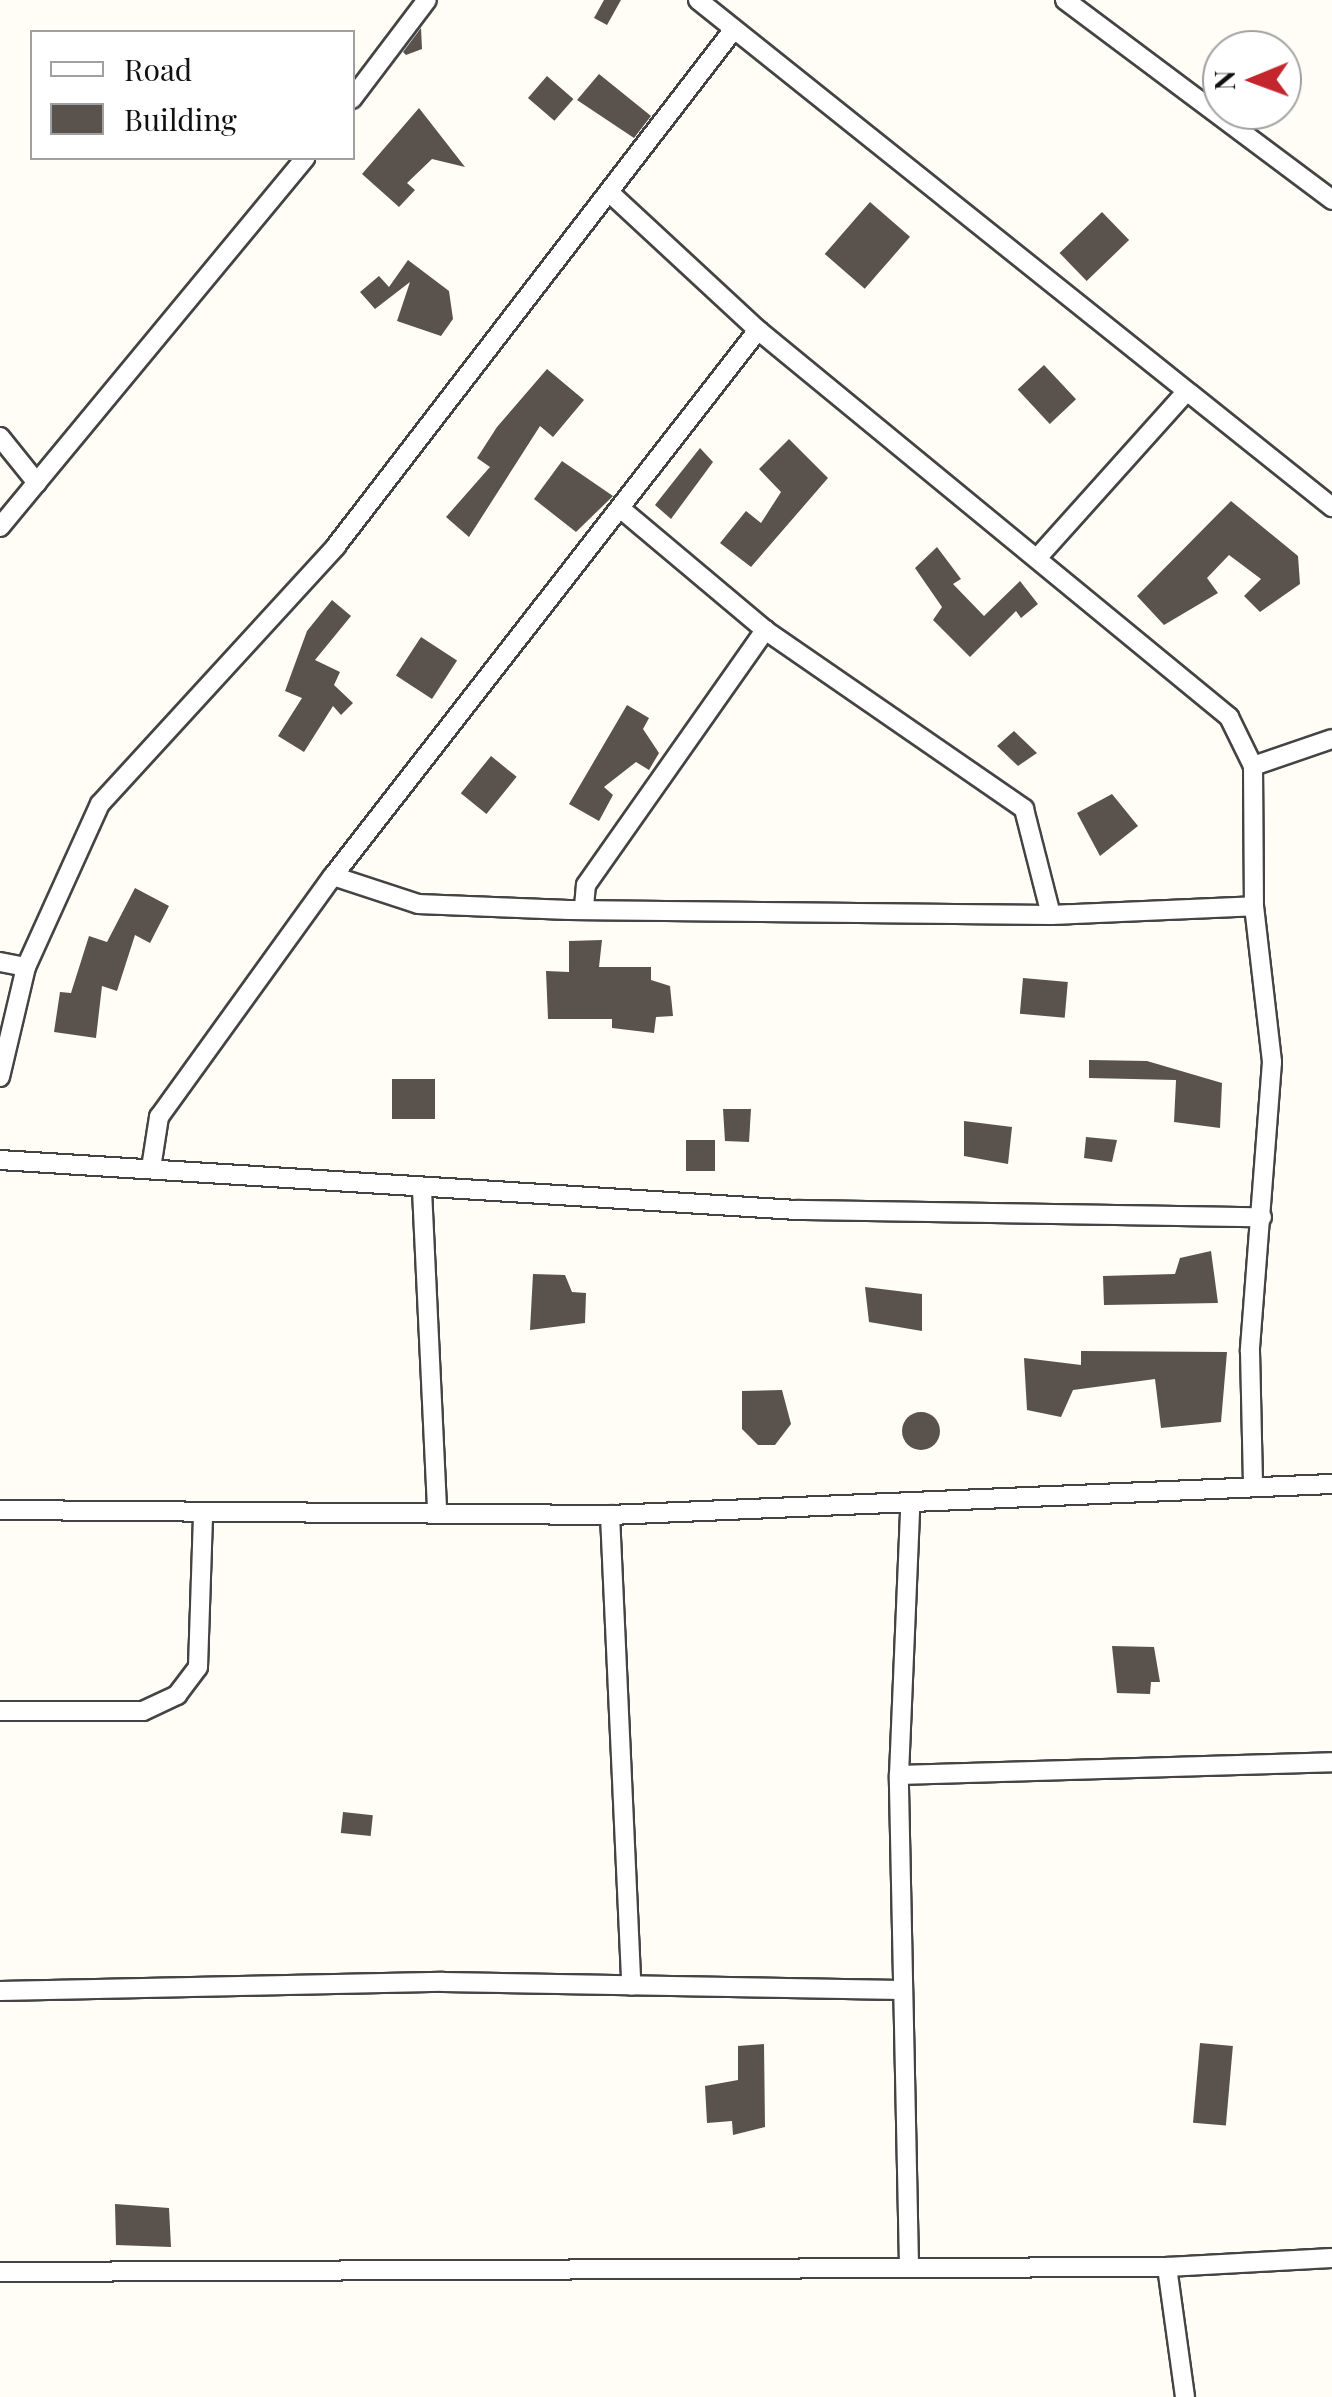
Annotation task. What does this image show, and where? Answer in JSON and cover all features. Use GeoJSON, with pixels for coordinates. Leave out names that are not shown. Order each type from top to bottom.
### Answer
{"type":"FeatureCollection","features":[{"type":"Feature","properties":{"kind":"street"},"geometry":{"type":"LineString","coordinates":[[355,95],[427,0]]}},
{"type":"Feature","properties":{"kind":"street"},"geometry":{"type":"LineString","coordinates":[[698,0],[1185,394],[1332,507]]}},
{"type":"Feature","properties":{"kind":"street"},"geometry":{"type":"LineString","coordinates":[[1065,0],[1332,200]]}},
{"type":"Feature","properties":{"kind":"street"},"geometry":{"type":"LineString","coordinates":[[0,1077],[26,967],[100,804],[336,546],[734,29]]}},
{"type":"Feature","properties":{"kind":"street"},"geometry":{"type":"LineString","coordinates":[[0,527],[304,160]]}},
{"type":"Feature","properties":{"kind":"street"},"geometry":{"type":"LineString","coordinates":[[610,193],[758,330],[1199,684],[1230,717],[1253,766],[1254,906],[1272,1062],[1250,1351],[1253,1488]]}},
{"type":"Feature","properties":{"kind":"street"},"geometry":{"type":"LineString","coordinates":[[150,1168],[158,1117],[333,876],[758,330]]}},
{"type":"Feature","properties":{"kind":"street"},"geometry":{"type":"LineString","coordinates":[[1039,556],[1185,394]]}},
{"type":"Feature","properties":{"kind":"street"},"geometry":{"type":"LineString","coordinates":[[0,437],[37,483]]}},
{"type":"Feature","properties":{"kind":"street"},"geometry":{"type":"LineString","coordinates":[[621,509],[765,630],[1024,809],[1051,915]]}},
{"type":"Feature","properties":{"kind":"street"},"geometry":{"type":"LineString","coordinates":[[584,907],[586,886],[765,630]]}},
{"type":"Feature","properties":{"kind":"street"},"geometry":{"type":"LineString","coordinates":[[1253,766],[1332,740]]}},
{"type":"Feature","properties":{"kind":"street"},"geometry":{"type":"LineString","coordinates":[[333,876],[418,904],[1051,915],[1254,906]]}},
{"type":"Feature","properties":{"kind":"street"},"geometry":{"type":"LineString","coordinates":[[0,962],[26,967]]}},
{"type":"Feature","properties":{"kind":"street"},"geometry":{"type":"LineString","coordinates":[[0,1160],[422,1190],[798,1210],[1262,1217]]}},
{"type":"Feature","properties":{"kind":"street"},"geometry":{"type":"LineString","coordinates":[[422,1190],[436,1513]]}},
{"type":"Feature","properties":{"kind":"street"},"geometry":{"type":"LineString","coordinates":[[0,1510],[203,1517],[436,1513],[610,1516],[910,1506],[1332,1484]]}},
{"type":"Feature","properties":{"kind":"street"},"geometry":{"type":"LineString","coordinates":[[909,2265],[900,1775],[910,1506]]}},
{"type":"Feature","properties":{"kind":"street"},"geometry":{"type":"LineString","coordinates":[[610,1516],[631,1986]]}},
{"type":"Feature","properties":{"kind":"street"},"geometry":{"type":"LineString","coordinates":[[0,1711],[142,1711],[176,1695],[198,1667],[203,1517]]}},
{"type":"Feature","properties":{"kind":"street"},"geometry":{"type":"LineString","coordinates":[[900,1775],[1332,1762]]}},
{"type":"Feature","properties":{"kind":"street"},"geometry":{"type":"LineString","coordinates":[[0,1991],[631,1986],[901,1990]]}},
{"type":"Feature","properties":{"kind":"street"},"geometry":{"type":"LineString","coordinates":[[0,2272],[909,2265],[1167,2268],[1332,2258]]}},
{"type":"Feature","properties":{"kind":"street"},"geometry":{"type":"LineString","coordinates":[[1167,2268],[1184,2397]]}},
{"type":"Feature","properties":{"kind":"building"},"geometry":{"type":"Polygon","coordinates":[[[604,0],[621,0],[607,25],[594,18],[604,0]]]}},
{"type":"Feature","properties":{"kind":"building"},"geometry":{"type":"Polygon","coordinates":[[[421,28],[422,49],[406,55],[403,52],[421,28]]]}},
{"type":"Feature","properties":{"kind":"building"},"geometry":{"type":"Polygon","coordinates":[[[599,74],[651,116],[634,138],[577,100],[599,74]]]}},
{"type":"Feature","properties":{"kind":"building"},"geometry":{"type":"Polygon","coordinates":[[[547,76],[573,99],[554,121],[528,98],[547,76]]]}},
{"type":"Feature","properties":{"kind":"building"},"geometry":{"type":"Polygon","coordinates":[[[419,108],[465,167],[432,159],[407,183],[415,190],[399,207],[362,174],[419,108]]]}},
{"type":"Feature","properties":{"kind":"building"},"geometry":{"type":"Polygon","coordinates":[[[870,202],[910,237],[865,289],[825,254],[870,202]]]}},
{"type":"Feature","properties":{"kind":"building"},"geometry":{"type":"Polygon","coordinates":[[[1102,212],[1129,240],[1087,281],[1060,253],[1102,212]]]}},
{"type":"Feature","properties":{"kind":"building"},"geometry":{"type":"Polygon","coordinates":[[[408,260],[449,291],[453,319],[441,336],[397,321],[410,282],[375,309],[360,292],[379,276],[389,287],[408,260]]]}},
{"type":"Feature","properties":{"kind":"building"},"geometry":{"type":"Polygon","coordinates":[[[1044,365],[1076,399],[1050,424],[1018,390],[1044,365]]]}},
{"type":"Feature","properties":{"kind":"building"},"geometry":{"type":"Polygon","coordinates":[[[547,369],[584,400],[553,437],[540,426],[469,537],[446,517],[490,467],[477,458],[497,427],[547,369]]]}},
{"type":"Feature","properties":{"kind":"building"},"geometry":{"type":"Polygon","coordinates":[[[789,439],[828,478],[751,567],[720,543],[746,511],[761,523],[781,492],[759,469],[789,439]]]}},
{"type":"Feature","properties":{"kind":"building"},"geometry":{"type":"Polygon","coordinates":[[[700,448],[713,462],[671,519],[655,505],[700,448]]]}},
{"type":"Feature","properties":{"kind":"building"},"geometry":{"type":"Polygon","coordinates":[[[562,461],[613,496],[576,532],[534,499],[562,461]]]}},
{"type":"Feature","properties":{"kind":"building"},"geometry":{"type":"Polygon","coordinates":[[[1231,501],[1298,556],[1300,584],[1260,612],[1244,596],[1261,579],[1229,555],[1207,578],[1218,593],[1164,625],[1137,596],[1231,501]]]}},
{"type":"Feature","properties":{"kind":"building"},"geometry":{"type":"Polygon","coordinates":[[[937,547],[961,579],[953,584],[984,616],[1020,581],[1038,604],[1021,618],[1016,611],[970,657],[933,620],[942,607],[915,568],[937,547]]]}},
{"type":"Feature","properties":{"kind":"building"},"geometry":{"type":"Polygon","coordinates":[[[332,600],[351,616],[315,660],[340,672],[334,685],[353,703],[341,715],[333,706],[304,752],[278,736],[302,698],[285,691],[307,631],[332,600]]]}},
{"type":"Feature","properties":{"kind":"building"},"geometry":{"type":"Polygon","coordinates":[[[421,637],[457,660],[432,699],[396,676],[421,637]]]}},
{"type":"Feature","properties":{"kind":"building"},"geometry":{"type":"Polygon","coordinates":[[[627,705],[649,718],[643,729],[659,753],[649,770],[636,762],[604,787],[613,795],[599,821],[569,804],[627,705]]]}},
{"type":"Feature","properties":{"kind":"building"},"geometry":{"type":"Polygon","coordinates":[[[1014,731],[1037,753],[1018,766],[997,746],[1014,731]]]}},
{"type":"Feature","properties":{"kind":"building"},"geometry":{"type":"Polygon","coordinates":[[[491,756],[517,777],[486,814],[461,793],[491,756]]]}},
{"type":"Feature","properties":{"kind":"building"},"geometry":{"type":"Polygon","coordinates":[[[1112,794],[1138,826],[1100,856],[1077,813],[1112,794]]]}},
{"type":"Feature","properties":{"kind":"building"},"geometry":{"type":"Polygon","coordinates":[[[135,888],[169,906],[150,943],[135,935],[117,991],[102,986],[96,1038],[54,1032],[60,992],[71,993],[89,936],[107,942],[135,888]]]}},
{"type":"Feature","properties":{"kind":"building"},"geometry":{"type":"Polygon","coordinates":[[[602,940],[599,967],[651,967],[651,980],[670,986],[673,1016],[656,1017],[654,1033],[612,1028],[612,1019],[548,1019],[546,971],[569,972],[569,941],[602,940]]]}},
{"type":"Feature","properties":{"kind":"building"},"geometry":{"type":"Polygon","coordinates":[[[1023,978],[1068,982],[1065,1018],[1020,1014],[1023,978]]]}},
{"type":"Feature","properties":{"kind":"building"},"geometry":{"type":"Polygon","coordinates":[[[1089,1060],[1147,1061],[1222,1083],[1220,1128],[1174,1122],[1176,1080],[1089,1078],[1089,1060]]]}},
{"type":"Feature","properties":{"kind":"building"},"geometry":{"type":"Polygon","coordinates":[[[392,1079],[435,1079],[435,1119],[392,1119],[392,1079]]]}},
{"type":"Feature","properties":{"kind":"building"},"geometry":{"type":"Polygon","coordinates":[[[723,1109],[751,1109],[749,1142],[725,1141],[723,1109]]]}},
{"type":"Feature","properties":{"kind":"building"},"geometry":{"type":"Polygon","coordinates":[[[964,1121],[1012,1127],[1008,1164],[964,1156],[964,1121]]]}},
{"type":"Feature","properties":{"kind":"building"},"geometry":{"type":"Polygon","coordinates":[[[1086,1137],[1117,1140],[1112,1162],[1084,1158],[1086,1137]]]}},
{"type":"Feature","properties":{"kind":"building"},"geometry":{"type":"Polygon","coordinates":[[[686,1140],[715,1140],[715,1171],[686,1171],[686,1140]]]}},
{"type":"Feature","properties":{"kind":"building"},"geometry":{"type":"Polygon","coordinates":[[[1211,1251],[1218,1303],[1104,1305],[1103,1276],[1175,1274],[1180,1258],[1211,1251]]]}},
{"type":"Feature","properties":{"kind":"building"},"geometry":{"type":"Polygon","coordinates":[[[533,1274],[565,1275],[572,1292],[586,1293],[585,1323],[530,1330],[533,1274]]]}},
{"type":"Feature","properties":{"kind":"building"},"geometry":{"type":"Polygon","coordinates":[[[865,1287],[922,1294],[922,1331],[869,1322],[865,1287]]]}},
{"type":"Feature","properties":{"kind":"building"},"geometry":{"type":"Polygon","coordinates":[[[1081,1351],[1227,1352],[1221,1422],[1161,1428],[1155,1379],[1073,1390],[1061,1417],[1027,1410],[1024,1358],[1081,1365],[1081,1351]]]}},
{"type":"Feature","properties":{"kind":"building"},"geometry":{"type":"Polygon","coordinates":[[[782,1390],[791,1424],[775,1445],[758,1445],[742,1429],[742,1391],[782,1390]]]}},
{"type":"Feature","properties":{"kind":"building"},"geometry":{"type":"Polygon","coordinates":[[[921,1412],[935,1417],[940,1431],[935,1445],[921,1450],[907,1445],[902,1431],[907,1417],[921,1412]]]}},
{"type":"Feature","properties":{"kind":"building"},"geometry":{"type":"Polygon","coordinates":[[[1112,1646],[1154,1647],[1160,1682],[1151,1682],[1150,1694],[1117,1693],[1112,1646]]]}},
{"type":"Feature","properties":{"kind":"building"},"geometry":{"type":"Polygon","coordinates":[[[343,1812],[373,1815],[371,1836],[341,1833],[343,1812]]]}},
{"type":"Feature","properties":{"kind":"building"},"geometry":{"type":"Polygon","coordinates":[[[1200,2043],[1233,2046],[1226,2126],[1193,2123],[1200,2043]]]}},
{"type":"Feature","properties":{"kind":"building"},"geometry":{"type":"Polygon","coordinates":[[[764,2044],[765,2127],[733,2135],[732,2121],[707,2123],[705,2086],[738,2080],[738,2046],[764,2044]]]}},
{"type":"Feature","properties":{"kind":"building"},"geometry":{"type":"Polygon","coordinates":[[[115,2204],[169,2208],[171,2247],[116,2245],[115,2204]]]}}]}
